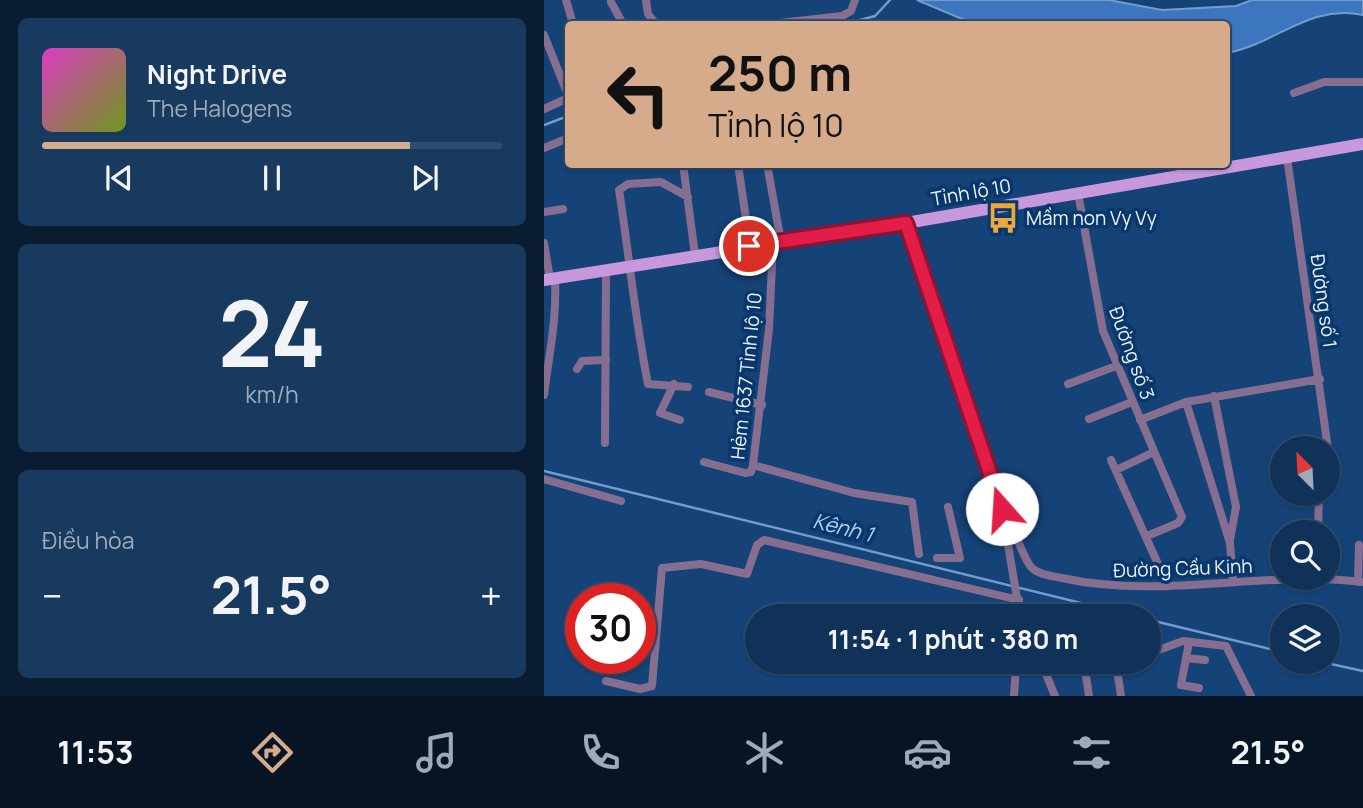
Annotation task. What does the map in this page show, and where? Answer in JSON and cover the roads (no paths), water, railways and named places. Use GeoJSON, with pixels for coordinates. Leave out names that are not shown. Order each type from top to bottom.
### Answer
{"type":"FeatureCollection","features":[{"type":"Feature","properties":{"kind":"main road","name":"Tỉnh lộ 10"},"geometry":{"type":"LineString","coordinates":[[1230,167],[1363,144]]}},
{"type":"Feature","properties":{"kind":"main road","name":"Tỉnh lộ 10"},"geometry":{"type":"LineString","coordinates":[[549,279],[906,223],[1223,168]]}},
{"type":"Feature","properties":{"kind":"street"},"geometry":{"type":"LineString","coordinates":[[566,0],[572,21]]}},
{"type":"Feature","properties":{"kind":"street"},"geometry":{"type":"LineString","coordinates":[[646,0],[648,14],[654,21]]}},
{"type":"Feature","properties":{"kind":"street"},"geometry":{"type":"LineString","coordinates":[[798,21],[842,16],[851,10],[855,0]]}},
{"type":"Feature","properties":{"kind":"street"},"geometry":{"type":"LineString","coordinates":[[611,2],[621,21]]}},
{"type":"Feature","properties":{"kind":"street"},"geometry":{"type":"LineString","coordinates":[[544,35],[565,88]]}},
{"type":"Feature","properties":{"kind":"street"},"geometry":{"type":"LineString","coordinates":[[1294,93],[1324,82],[1363,82]]}},
{"type":"Feature","properties":{"kind":"street"},"geometry":{"type":"LineString","coordinates":[[544,109],[565,98]]}},
{"type":"Feature","properties":{"kind":"street"},"geometry":{"type":"LineString","coordinates":[[544,148],[565,139]]}},
{"type":"Feature","properties":{"kind":"street","name":"Đường số 1"},"geometry":{"type":"LineString","coordinates":[[1287,157],[1327,436]]}},
{"type":"Feature","properties":{"kind":"street"},"geometry":{"type":"LineString","coordinates":[[684,168],[695,255]]}},
{"type":"Feature","properties":{"kind":"street"},"geometry":{"type":"LineString","coordinates":[[739,168],[747,226]]}},
{"type":"Feature","properties":{"kind":"street","name":"Hẻm 1637 Tỉnh lộ 10"},"geometry":{"type":"LineString","coordinates":[[752,468],[762,405],[777,242],[768,168]]}},
{"type":"Feature","properties":{"kind":"street"},"geometry":{"type":"LineString","coordinates":[[688,197],[661,182],[620,187],[648,384],[688,387]]}},
{"type":"Feature","properties":{"kind":"street","name":"Đường số 3"},"geometry":{"type":"LineString","coordinates":[[1078,193],[1092,283],[1103,331],[1182,517],[1178,523],[1147,536]]}},
{"type":"Feature","properties":{"kind":"street"},"geometry":{"type":"LineString","coordinates":[[544,212],[563,209]]}},
{"type":"Feature","properties":{"kind":"street"},"geometry":{"type":"LineString","coordinates":[[906,223],[1002,509],[1020,604]]}},
{"type":"Feature","properties":{"kind":"street"},"geometry":{"type":"LineString","coordinates":[[544,243],[554,328],[544,395]]}},
{"type":"Feature","properties":{"kind":"street"},"geometry":{"type":"LineString","coordinates":[[605,443],[606,270]]}},
{"type":"Feature","properties":{"kind":"street"},"geometry":{"type":"LineString","coordinates":[[577,369],[582,361],[606,360]]}},
{"type":"Feature","properties":{"kind":"street"},"geometry":{"type":"LineString","coordinates":[[1068,384],[1116,366]]}},
{"type":"Feature","properties":{"kind":"street"},"geometry":{"type":"LineString","coordinates":[[1140,420],[1186,402],[1320,379]]}},
{"type":"Feature","properties":{"kind":"street"},"geometry":{"type":"LineString","coordinates":[[674,384],[661,413],[680,420]]}},
{"type":"Feature","properties":{"kind":"street"},"geometry":{"type":"LineString","coordinates":[[709,392],[762,405]]}},
{"type":"Feature","properties":{"kind":"street"},"geometry":{"type":"LineString","coordinates":[[1214,396],[1236,507],[1230,543]]}},
{"type":"Feature","properties":{"kind":"street"},"geometry":{"type":"LineString","coordinates":[[1089,419],[1132,402]]}},
{"type":"Feature","properties":{"kind":"street"},"geometry":{"type":"LineString","coordinates":[[1186,402],[1230,543],[1233,582]]}},
{"type":"Feature","properties":{"kind":"street"},"geometry":{"type":"LineString","coordinates":[[1116,470],[1154,452]]}},
{"type":"Feature","properties":{"kind":"street"},"geometry":{"type":"LineString","coordinates":[[1112,460],[1168,586]]}},
{"type":"Feature","properties":{"kind":"street"},"geometry":{"type":"LineString","coordinates":[[704,462],[752,468],[854,493],[912,502],[920,554]]}},
{"type":"Feature","properties":{"kind":"street"},"geometry":{"type":"LineString","coordinates":[[544,479],[621,501]]}},
{"type":"Feature","properties":{"kind":"street"},"geometry":{"type":"LineString","coordinates":[[937,558],[960,558],[948,507]]}},
{"type":"Feature","properties":{"kind":"street","name":"Đường Cầu Kinh"},"geometry":{"type":"LineString","coordinates":[[1002,509],[1016,530],[1027,562],[1035,571],[1096,586],[1168,586],[1270,581]]}},
{"type":"Feature","properties":{"kind":"street"},"geometry":{"type":"LineString","coordinates":[[606,681],[640,689],[652,685],[662,568],[701,564],[747,574],[758,545],[764,540],[1019,600]]}},
{"type":"Feature","properties":{"kind":"street"},"geometry":{"type":"LineString","coordinates":[[1359,545],[1360,582]]}},
{"type":"Feature","properties":{"kind":"street","name":"Đường Cầu Kinh"},"geometry":{"type":"LineString","coordinates":[[1340,581],[1360,582]]}},
{"type":"Feature","properties":{"kind":"street"},"geometry":{"type":"LineString","coordinates":[[1161,648],[1176,641],[1226,646],[1251,696]]}},
{"type":"Feature","properties":{"kind":"street"},"geometry":{"type":"LineString","coordinates":[[1189,642],[1181,685],[1199,688]]}},
{"type":"Feature","properties":{"kind":"street"},"geometry":{"type":"LineString","coordinates":[[1187,658],[1205,660]]}},
{"type":"Feature","properties":{"kind":"street"},"geometry":{"type":"LineString","coordinates":[[1014,696],[1015,674]]}},
{"type":"Feature","properties":{"kind":"street"},"geometry":{"type":"LineString","coordinates":[[1046,674],[1055,696]]}},
{"type":"Feature","properties":{"kind":"street"},"geometry":{"type":"LineString","coordinates":[[1086,674],[1089,696]]}},
{"type":"Feature","properties":{"kind":"street"},"geometry":{"type":"LineString","coordinates":[[1118,674],[1121,696]]}},
{"type":"Feature","properties":{"kind":"water"},"geometry":{"type":"Polygon","coordinates":[[[917,0],[1109,0],[1162,10],[1236,6],[1252,0],[1363,0],[1363,15],[1326,15],[1230,52],[1230,21],[967,21],[917,0]]]}},
{"type":"Feature","properties":{"kind":"waterway"},"geometry":{"type":"LineString","coordinates":[[856,21],[875,16],[890,0]]}},
{"type":"Feature","properties":{"kind":"waterway"},"geometry":{"type":"LineString","coordinates":[[544,125],[565,117]]}},
{"type":"Feature","properties":{"kind":"waterway","name":"Kênh 1"},"geometry":{"type":"LineString","coordinates":[[544,471],[1085,604]]}},
{"type":"Feature","properties":{"kind":"waterway","name":"Kênh 1"},"geometry":{"type":"LineString","coordinates":[[1161,623],[1270,649]]}},
{"type":"Feature","properties":{"kind":"waterway","name":"Kênh 1"},"geometry":{"type":"LineString","coordinates":[[1340,666],[1363,671]]}},
{"type":"Feature","properties":{"kind":"place","name":"Mầm non Vy Vy"},"geometry":{"type":"Point","coordinates":[1003,218]}}]}
